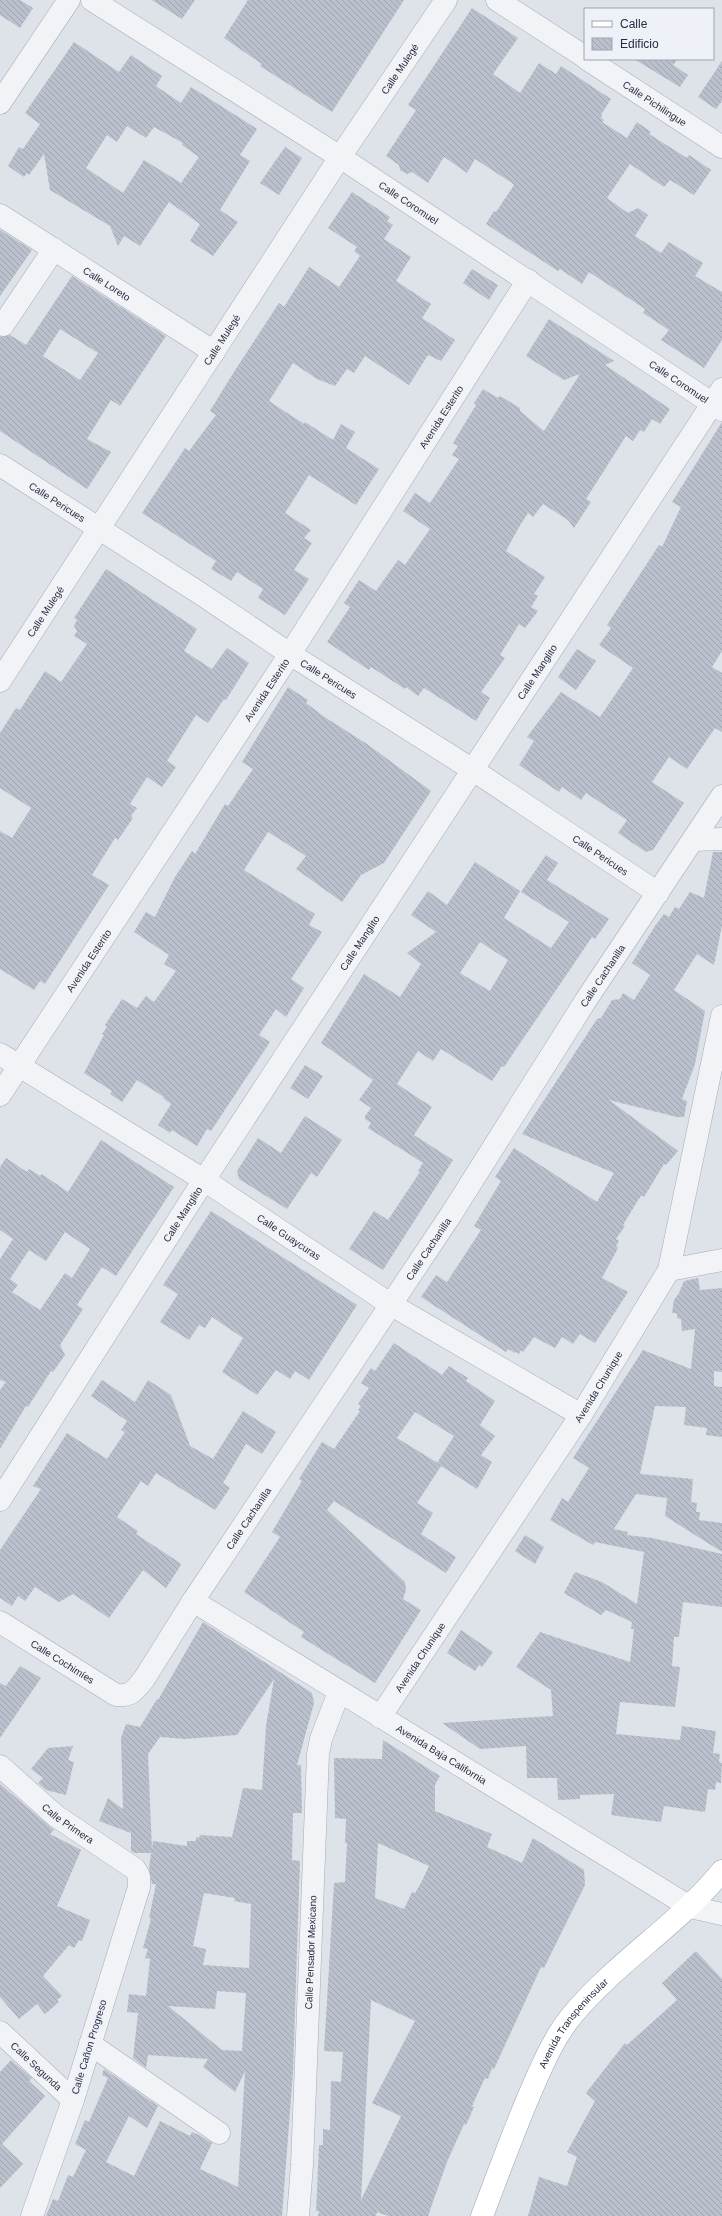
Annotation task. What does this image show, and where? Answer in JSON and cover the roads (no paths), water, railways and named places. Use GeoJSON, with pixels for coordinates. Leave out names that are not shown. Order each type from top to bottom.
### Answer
{"type":"FeatureCollection","features":[{"type":"Feature","properties":{"kind":"main road","name":"Avenida Transpeninsular"},"geometry":{"type":"LineString","coordinates":[[482,2216],[524,2105],[559,2032],[594,1991],[638,1949],[690,1907],[722,1871]]}},
{"type":"Feature","properties":{"kind":"street"},"geometry":{"type":"LineString","coordinates":[[0,103],[68,0]]}},
{"type":"Feature","properties":{"kind":"street","name":"Calle Coromuel"},"geometry":{"type":"LineString","coordinates":[[92,0],[340,157],[528,280],[719,401]]}},
{"type":"Feature","properties":{"kind":"street","name":"Calle Mulegé"},"geometry":{"type":"LineString","coordinates":[[0,681],[340,157],[446,0]]}},
{"type":"Feature","properties":{"kind":"street","name":"Calle Pichilingue"},"geometry":{"type":"LineString","coordinates":[[497,0],[584,57]]}},
{"type":"Feature","properties":{"kind":"street","name":"Calle Pichilingue"},"geometry":{"type":"LineString","coordinates":[[589,60],[722,147]]}},
{"type":"Feature","properties":{"kind":"street","name":"Calle Loreto"},"geometry":{"type":"LineString","coordinates":[[0,215],[214,352]]}},
{"type":"Feature","properties":{"kind":"street"},"geometry":{"type":"LineString","coordinates":[[3,325],[54,249]]}},
{"type":"Feature","properties":{"kind":"street","name":"Avenida Esterito"},"geometry":{"type":"LineString","coordinates":[[0,1095],[290,654],[528,280]]}},
{"type":"Feature","properties":{"kind":"street","name":"Calle Manglito"},"geometry":{"type":"LineString","coordinates":[[0,1500],[204,1180],[473,770],[719,401]]}},
{"type":"Feature","properties":{"kind":"street","name":"Calle Pericues"},"geometry":{"type":"LineString","coordinates":[[0,465],[290,654],[473,770],[658,893]]}},
{"type":"Feature","properties":{"kind":"street","name":"Calle Cachanilla"},"geometry":{"type":"LineString","coordinates":[[126,1696],[144,1679],[193,1601],[452,1213],[586,1000],[722,796]]}},
{"type":"Feature","properties":{"kind":"street"},"geometry":{"type":"LineString","coordinates":[[694,840],[722,838]]}},
{"type":"Feature","properties":{"kind":"street","name":"Avenida Chunique"},"geometry":{"type":"LineString","coordinates":[[380,1717],[581,1415],[669,1270],[722,1016]]}},
{"type":"Feature","properties":{"kind":"street","name":"Calle Guaycuras"},"geometry":{"type":"LineString","coordinates":[[0,1054],[204,1180],[390,1304],[581,1415]]}},
{"type":"Feature","properties":{"kind":"street"},"geometry":{"type":"LineString","coordinates":[[669,1270],[722,1260]]}},
{"type":"Feature","properties":{"kind":"street","name":"Avenida Baja California"},"geometry":{"type":"LineString","coordinates":[[193,1601],[690,1907],[722,1914]]}},
{"type":"Feature","properties":{"kind":"street","name":"Calle Cochimíes"},"geometry":{"type":"LineString","coordinates":[[0,1622],[116,1695],[126,1696]]}},
{"type":"Feature","properties":{"kind":"street","name":"Calle Pensador Mexicano"},"geometry":{"type":"LineString","coordinates":[[298,2216],[302,2165],[318,1754],[321,1739],[339,1692]]}},
{"type":"Feature","properties":{"kind":"street","name":"Calle Primera"},"geometry":{"type":"LineString","coordinates":[[0,1766],[56,1816],[135,1869],[139,1876]]}},
{"type":"Feature","properties":{"kind":"street","name":"Calle Cañon Progreso"},"geometry":{"type":"LineString","coordinates":[[32,2216],[73,2100],[139,1887],[139,1876]]}},
{"type":"Feature","properties":{"kind":"street","name":"Calle Segunda"},"geometry":{"type":"LineString","coordinates":[[0,2032],[73,2100]]}},
{"type":"Feature","properties":{"kind":"street"},"geometry":{"type":"LineString","coordinates":[[90,2044],[218,2133]]}}]}
